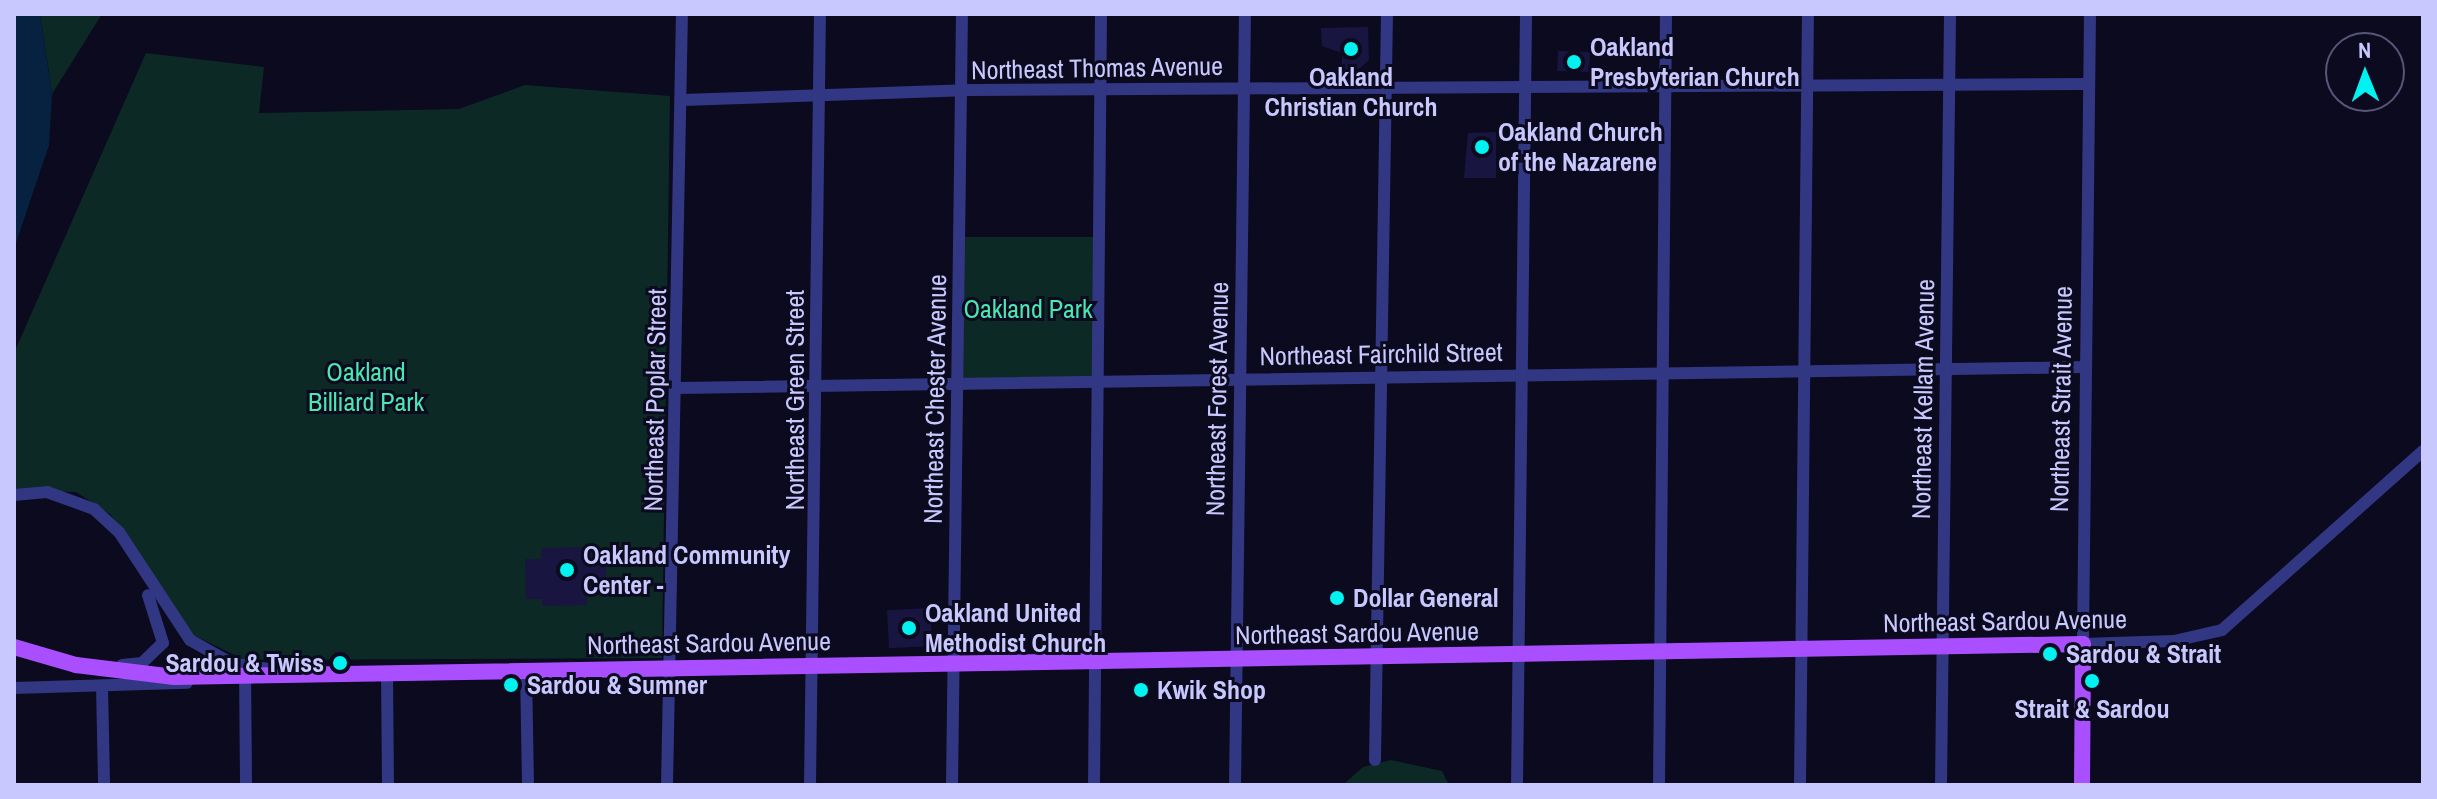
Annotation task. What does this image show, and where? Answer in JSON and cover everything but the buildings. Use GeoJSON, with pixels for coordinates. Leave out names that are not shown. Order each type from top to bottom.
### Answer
{"type":"FeatureCollection","features":[{"type":"Feature","properties":{"kind":"main road","name":"Northeast Sardou Avenue"},"geometry":{"type":"LineString","coordinates":[[14,647],[76,665],[222,676],[245,671],[314,674],[2083,644]]}},
{"type":"Feature","properties":{"kind":"main road","name":"Northeast Strait Avenue"},"geometry":{"type":"LineString","coordinates":[[2082,785],[2083,644]]}},
{"type":"Feature","properties":{"kind":"street","name":"Northeast Poplar Street"},"geometry":{"type":"LineString","coordinates":[[667,785],[682,14]]}},
{"type":"Feature","properties":{"kind":"street","name":"Northeast Green Street"},"geometry":{"type":"LineString","coordinates":[[810,785],[818,385],[820,14]]}},
{"type":"Feature","properties":{"kind":"street","name":"Northeast Chester Avenue"},"geometry":{"type":"LineString","coordinates":[[952,785],[962,14]]}},
{"type":"Feature","properties":{"kind":"street"},"geometry":{"type":"LineString","coordinates":[[1094,785],[1101,14]]}},
{"type":"Feature","properties":{"kind":"street","name":"Northeast Forest Avenue"},"geometry":{"type":"LineString","coordinates":[[1235,785],[1245,14]]}},
{"type":"Feature","properties":{"kind":"street"},"geometry":{"type":"LineString","coordinates":[[1375,760],[1387,14]]}},
{"type":"Feature","properties":{"kind":"street"},"geometry":{"type":"LineString","coordinates":[[1517,785],[1526,14]]}},
{"type":"Feature","properties":{"kind":"street"},"geometry":{"type":"LineString","coordinates":[[1659,785],[1666,14]]}},
{"type":"Feature","properties":{"kind":"street"},"geometry":{"type":"LineString","coordinates":[[1800,785],[1808,14]]}},
{"type":"Feature","properties":{"kind":"street","name":"Northeast Kellam Avenue"},"geometry":{"type":"LineString","coordinates":[[1941,785],[1950,14]]}},
{"type":"Feature","properties":{"kind":"street","name":"Northeast Strait Avenue"},"geometry":{"type":"LineString","coordinates":[[2083,644],[2090,14]]}},
{"type":"Feature","properties":{"kind":"street","name":"Northeast Thomas Avenue"},"geometry":{"type":"LineString","coordinates":[[682,100],[1100,89],[2089,84]]}},
{"type":"Feature","properties":{"kind":"street","name":"Northeast Fairchild Street"},"geometry":{"type":"LineString","coordinates":[[677,388],[958,381],[2086,367]]}},
{"type":"Feature","properties":{"kind":"street","name":"Northeast Sardou Avenue"},"geometry":{"type":"LineString","coordinates":[[2083,644],[2174,641],[2222,630],[2423,451]]}},
{"type":"Feature","properties":{"kind":"street"},"geometry":{"type":"LineString","coordinates":[[14,495],[47,492],[94,509],[119,532],[181,632],[245,671],[246,785]]}},
{"type":"Feature","properties":{"kind":"street"},"geometry":{"type":"LineString","coordinates":[[14,503],[55,501],[103,524],[159,614],[163,643],[150,659],[76,665]]}},
{"type":"Feature","properties":{"kind":"street"},"geometry":{"type":"LineString","coordinates":[[526,670],[528,785]]}},
{"type":"Feature","properties":{"kind":"street"},"geometry":{"type":"LineString","coordinates":[[387,672],[388,785]]}},
{"type":"Feature","properties":{"kind":"street","name":"Northeast Sardou Avenue"},"geometry":{"type":"LineString","coordinates":[[14,688],[102,686],[222,676]]}},
{"type":"Feature","properties":{"kind":"street"},"geometry":{"type":"LineString","coordinates":[[102,686],[104,785]]}},
{"type":"Feature","properties":{"kind":"green space"},"geometry":{"type":"Polygon","coordinates":[[[40,14],[102,14],[52,94],[47,59],[40,14]]]}},
{"type":"Feature","properties":{"kind":"green space","name":"Oakland Billiard Park"},"geometry":{"type":"Polygon","coordinates":[[[146,53],[264,67],[259,113],[459,109],[525,85],[670,96],[662,658],[245,660],[193,635],[110,514],[76,492],[14,491],[14,353],[146,53]]]}},
{"type":"Feature","properties":{"kind":"green space","name":"Oakland Park"},"geometry":{"type":"Polygon","coordinates":[[[959,237],[1099,237],[1099,381],[959,381],[959,237]]]}},
{"type":"Feature","properties":{"kind":"green space"},"geometry":{"type":"Polygon","coordinates":[[[1391,760],[1442,771],[1449,785],[1307,785],[1345,783],[1363,767],[1391,760]]]}},
{"type":"Feature","properties":{"kind":"water"},"geometry":{"type":"Polygon","coordinates":[[[14,14],[40,14],[52,94],[49,145],[14,249],[14,14]]]}},
{"type":"Feature","properties":{"kind":"place","name":"Oakland Christian Church"},"geometry":{"type":"Point","coordinates":[1351,49]}},
{"type":"Feature","properties":{"kind":"place","name":"Oakland Presbyterian Church"},"geometry":{"type":"Point","coordinates":[1574,62]}},
{"type":"Feature","properties":{"kind":"place","name":"Oakland Church of the Nazarene"},"geometry":{"type":"Point","coordinates":[1482,147]}},
{"type":"Feature","properties":{"kind":"place","name":"Oakland Community Center -"},"geometry":{"type":"Point","coordinates":[567,570]}},
{"type":"Feature","properties":{"kind":"place","name":"Dollar General"},"geometry":{"type":"Point","coordinates":[1337,598]}},
{"type":"Feature","properties":{"kind":"place","name":"Oakland United Methodist Church"},"geometry":{"type":"Point","coordinates":[909,628]}},
{"type":"Feature","properties":{"kind":"place","name":"Sardou & Strait"},"geometry":{"type":"Point","coordinates":[2050,654]}},
{"type":"Feature","properties":{"kind":"place","name":"Sardou & Twiss"},"geometry":{"type":"Point","coordinates":[340,663]}},
{"type":"Feature","properties":{"kind":"place","name":"Strait & Sardou"},"geometry":{"type":"Point","coordinates":[2092,681]}},
{"type":"Feature","properties":{"kind":"place","name":"Sardou & Sumner"},"geometry":{"type":"Point","coordinates":[511,685]}},
{"type":"Feature","properties":{"kind":"place","name":"Kwik Shop"},"geometry":{"type":"Point","coordinates":[1141,690]}}]}
